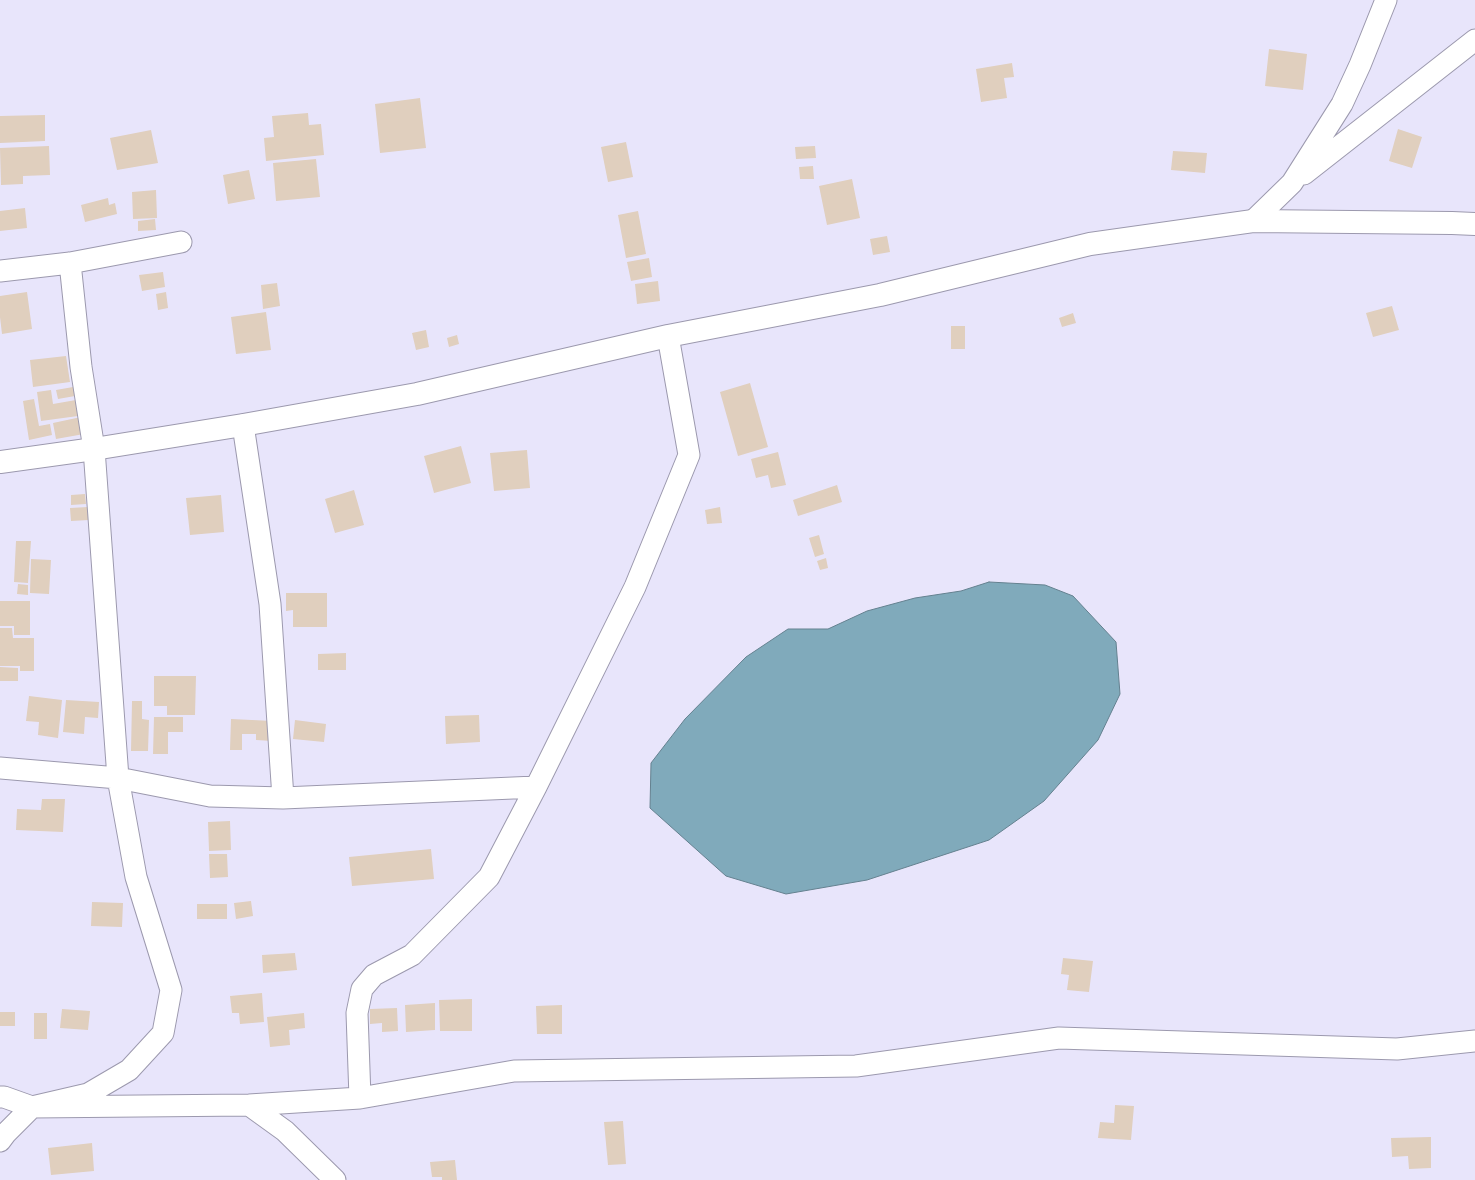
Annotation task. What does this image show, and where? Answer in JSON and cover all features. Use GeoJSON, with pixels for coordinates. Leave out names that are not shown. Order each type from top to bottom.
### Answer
{"type":"FeatureCollection","features":[{"type":"Feature","properties":{"kind":"street"},"geometry":{"type":"LineString","coordinates":[[1292,183],[1342,104],[1363,59],[1386,0]]}},
{"type":"Feature","properties":{"kind":"street"},"geometry":{"type":"LineString","coordinates":[[1253,221],[1292,183],[1475,40]]}},
{"type":"Feature","properties":{"kind":"street"},"geometry":{"type":"LineString","coordinates":[[0,462],[94,449],[243,425],[417,394],[668,336],[880,295],[1090,244],[1253,221],[1475,224]]}},
{"type":"Feature","properties":{"kind":"street"},"geometry":{"type":"LineString","coordinates":[[0,271],[70,264],[181,242]]}},
{"type":"Feature","properties":{"kind":"street"},"geometry":{"type":"LineString","coordinates":[[0,1141],[6,1133],[32,1108],[88,1094],[129,1070],[163,1033],[171,990],[136,877],[118,778],[94,449],[81,366],[70,264]]}},
{"type":"Feature","properties":{"kind":"street"},"geometry":{"type":"LineString","coordinates":[[360,1098],[357,1013],[362,989],[374,975],[412,955],[489,877],[536,787],[635,586],[689,455],[668,336]]}},
{"type":"Feature","properties":{"kind":"street"},"geometry":{"type":"LineString","coordinates":[[243,425],[270,604],[282,798]]}},
{"type":"Feature","properties":{"kind":"street"},"geometry":{"type":"LineString","coordinates":[[0,768],[118,778],[210,796],[282,798],[536,787]]}},
{"type":"Feature","properties":{"kind":"street"},"geometry":{"type":"LineString","coordinates":[[0,1097],[4,1097],[32,1108],[249,1105],[360,1098],[514,1071],[856,1066],[1059,1038],[1397,1049],[1475,1041]]}},
{"type":"Feature","properties":{"kind":"street"},"geometry":{"type":"LineString","coordinates":[[249,1105],[285,1131],[335,1180]]}},
{"type":"Feature","properties":{"kind":"water"},"geometry":{"type":"Polygon","coordinates":[[[989,582],[1045,585],[1073,596],[1116,642],[1120,694],[1098,740],[1044,801],[989,840],[867,880],[786,894],[726,876],[650,808],[651,763],[685,719],[746,657],[788,629],[828,629],[867,611],[915,598],[961,591],[989,582]]]}},
{"type":"Feature","properties":{"kind":"building"},"geometry":{"type":"Polygon","coordinates":[[[1269,49],[1307,54],[1303,90],[1265,86],[1269,49]]]}},
{"type":"Feature","properties":{"kind":"building"},"geometry":{"type":"Polygon","coordinates":[[[1012,63],[1014,77],[1004,78],[1007,98],[981,102],[976,69],[1012,63]]]}},
{"type":"Feature","properties":{"kind":"building"},"geometry":{"type":"Polygon","coordinates":[[[420,98],[426,148],[380,153],[375,104],[420,98]]]}},
{"type":"Feature","properties":{"kind":"building"},"geometry":{"type":"Polygon","coordinates":[[[308,113],[309,125],[321,124],[324,155],[266,161],[264,138],[274,137],[272,116],[308,113]]]}},
{"type":"Feature","properties":{"kind":"building"},"geometry":{"type":"Polygon","coordinates":[[[45,115],[45,141],[0,143],[0,116],[45,115]]]}},
{"type":"Feature","properties":{"kind":"building"},"geometry":{"type":"Polygon","coordinates":[[[1398,129],[1422,137],[1412,168],[1389,161],[1398,129]]]}},
{"type":"Feature","properties":{"kind":"building"},"geometry":{"type":"Polygon","coordinates":[[[151,130],[158,163],[117,170],[110,138],[151,130]]]}},
{"type":"Feature","properties":{"kind":"building"},"geometry":{"type":"Polygon","coordinates":[[[626,142],[633,177],[608,182],[601,147],[626,142]]]}},
{"type":"Feature","properties":{"kind":"building"},"geometry":{"type":"Polygon","coordinates":[[[49,146],[50,175],[23,176],[23,184],[1,185],[0,148],[49,146]]]}},
{"type":"Feature","properties":{"kind":"building"},"geometry":{"type":"Polygon","coordinates":[[[815,146],[816,158],[796,159],[795,147],[815,146]]]}},
{"type":"Feature","properties":{"kind":"building"},"geometry":{"type":"Polygon","coordinates":[[[1173,151],[1207,153],[1205,173],[1171,170],[1173,151]]]}},
{"type":"Feature","properties":{"kind":"building"},"geometry":{"type":"Polygon","coordinates":[[[316,159],[320,197],[276,201],[273,163],[316,159]]]}},
{"type":"Feature","properties":{"kind":"building"},"geometry":{"type":"Polygon","coordinates":[[[813,166],[814,179],[800,179],[799,167],[813,166]]]}},
{"type":"Feature","properties":{"kind":"building"},"geometry":{"type":"Polygon","coordinates":[[[249,170],[255,199],[228,204],[223,175],[249,170]]]}},
{"type":"Feature","properties":{"kind":"building"},"geometry":{"type":"Polygon","coordinates":[[[852,179],[860,218],[827,225],[819,186],[852,179]]]}},
{"type":"Feature","properties":{"kind":"building"},"geometry":{"type":"Polygon","coordinates":[[[156,190],[157,218],[133,219],[132,192],[156,190]]]}},
{"type":"Feature","properties":{"kind":"building"},"geometry":{"type":"Polygon","coordinates":[[[108,198],[109,205],[115,203],[117,214],[85,222],[81,205],[108,198]]]}},
{"type":"Feature","properties":{"kind":"building"},"geometry":{"type":"Polygon","coordinates":[[[25,208],[27,228],[0,231],[0,211],[25,208]]]}},
{"type":"Feature","properties":{"kind":"building"},"geometry":{"type":"Polygon","coordinates":[[[638,211],[646,254],[626,258],[618,215],[638,211]]]}},
{"type":"Feature","properties":{"kind":"building"},"geometry":{"type":"Polygon","coordinates":[[[155,219],[156,230],[138,231],[138,221],[155,219]]]}},
{"type":"Feature","properties":{"kind":"building"},"geometry":{"type":"Polygon","coordinates":[[[887,236],[890,252],[873,255],[870,239],[887,236]]]}},
{"type":"Feature","properties":{"kind":"building"},"geometry":{"type":"Polygon","coordinates":[[[649,258],[652,277],[631,281],[627,262],[649,258]]]}},
{"type":"Feature","properties":{"kind":"building"},"geometry":{"type":"Polygon","coordinates":[[[163,272],[165,287],[142,291],[139,275],[163,272]]]}},
{"type":"Feature","properties":{"kind":"building"},"geometry":{"type":"Polygon","coordinates":[[[658,281],[660,301],[637,304],[635,284],[658,281]]]}},
{"type":"Feature","properties":{"kind":"building"},"geometry":{"type":"Polygon","coordinates":[[[277,283],[280,306],[263,309],[261,285],[277,283]]]}},
{"type":"Feature","properties":{"kind":"building"},"geometry":{"type":"Polygon","coordinates":[[[27,292],[32,329],[2,334],[0,296],[27,292]]]}},
{"type":"Feature","properties":{"kind":"building"},"geometry":{"type":"Polygon","coordinates":[[[166,292],[168,308],[158,310],[156,294],[166,292]]]}},
{"type":"Feature","properties":{"kind":"building"},"geometry":{"type":"Polygon","coordinates":[[[1392,306],[1399,330],[1373,337],[1366,313],[1392,306]]]}},
{"type":"Feature","properties":{"kind":"building"},"geometry":{"type":"Polygon","coordinates":[[[266,312],[271,350],[236,354],[231,317],[266,312]]]}},
{"type":"Feature","properties":{"kind":"building"},"geometry":{"type":"Polygon","coordinates":[[[1073,313],[1076,323],[1062,327],[1059,318],[1073,313]]]}},
{"type":"Feature","properties":{"kind":"building"},"geometry":{"type":"Polygon","coordinates":[[[951,326],[965,326],[965,349],[951,349],[951,326]]]}},
{"type":"Feature","properties":{"kind":"building"},"geometry":{"type":"Polygon","coordinates":[[[426,330],[429,347],[416,350],[412,333],[426,330]]]}},
{"type":"Feature","properties":{"kind":"building"},"geometry":{"type":"Polygon","coordinates":[[[457,335],[459,344],[449,347],[447,338],[457,335]]]}},
{"type":"Feature","properties":{"kind":"building"},"geometry":{"type":"Polygon","coordinates":[[[66,356],[70,382],[33,387],[30,360],[66,356]]]}},
{"type":"Feature","properties":{"kind":"building"},"geometry":{"type":"Polygon","coordinates":[[[750,383],[768,447],[738,456],[720,392],[750,383]]]}},
{"type":"Feature","properties":{"kind":"building"},"geometry":{"type":"Polygon","coordinates":[[[73,387],[75,396],[58,399],[56,390],[73,387]]]}},
{"type":"Feature","properties":{"kind":"building"},"geometry":{"type":"Polygon","coordinates":[[[51,390],[53,404],[76,400],[78,416],[41,421],[37,392],[51,390]]]}},
{"type":"Feature","properties":{"kind":"building"},"geometry":{"type":"Polygon","coordinates":[[[34,399],[39,426],[50,424],[52,435],[29,440],[23,401],[34,399]]]}},
{"type":"Feature","properties":{"kind":"building"},"geometry":{"type":"Polygon","coordinates":[[[81,417],[84,434],[56,439],[53,423],[81,417]]]}},
{"type":"Feature","properties":{"kind":"building"},"geometry":{"type":"Polygon","coordinates":[[[461,446],[471,483],[434,493],[424,456],[461,446]]]}},
{"type":"Feature","properties":{"kind":"building"},"geometry":{"type":"Polygon","coordinates":[[[527,450],[530,488],[494,491],[490,453],[527,450]]]}},
{"type":"Feature","properties":{"kind":"building"},"geometry":{"type":"Polygon","coordinates":[[[778,452],[786,485],[771,488],[768,475],[756,478],[751,459],[778,452]]]}},
{"type":"Feature","properties":{"kind":"building"},"geometry":{"type":"Polygon","coordinates":[[[837,485],[842,502],[798,516],[793,500],[837,485]]]}},
{"type":"Feature","properties":{"kind":"building"},"geometry":{"type":"Polygon","coordinates":[[[354,490],[364,525],[335,533],[325,499],[354,490]]]}},
{"type":"Feature","properties":{"kind":"building"},"geometry":{"type":"Polygon","coordinates":[[[85,494],[86,504],[71,505],[71,495],[85,494]]]}},
{"type":"Feature","properties":{"kind":"building"},"geometry":{"type":"Polygon","coordinates":[[[221,495],[224,532],[190,535],[186,498],[221,495]]]}},
{"type":"Feature","properties":{"kind":"building"},"geometry":{"type":"Polygon","coordinates":[[[88,507],[89,520],[71,521],[70,508],[88,507]]]}},
{"type":"Feature","properties":{"kind":"building"},"geometry":{"type":"Polygon","coordinates":[[[720,507],[722,523],[707,524],[705,510],[720,507]]]}},
{"type":"Feature","properties":{"kind":"building"},"geometry":{"type":"Polygon","coordinates":[[[819,535],[824,554],[815,557],[809,538],[819,535]]]}},
{"type":"Feature","properties":{"kind":"building"},"geometry":{"type":"Polygon","coordinates":[[[16,541],[31,541],[28,583],[14,582],[16,541]]]}},
{"type":"Feature","properties":{"kind":"building"},"geometry":{"type":"Polygon","coordinates":[[[826,558],[828,568],[820,570],[817,561],[826,558]]]}},
{"type":"Feature","properties":{"kind":"building"},"geometry":{"type":"Polygon","coordinates":[[[31,559],[51,560],[49,594],[30,593],[31,559]]]}},
{"type":"Feature","properties":{"kind":"building"},"geometry":{"type":"Polygon","coordinates":[[[18,584],[28,585],[28,595],[17,594],[18,584]]]}},
{"type":"Feature","properties":{"kind":"building"},"geometry":{"type":"Polygon","coordinates":[[[286,593],[327,593],[327,627],[293,627],[293,610],[286,611],[286,593]]]}},
{"type":"Feature","properties":{"kind":"building"},"geometry":{"type":"Polygon","coordinates":[[[0,601],[30,601],[30,635],[14,635],[14,626],[0,626],[0,601]]]}},
{"type":"Feature","properties":{"kind":"building"},"geometry":{"type":"Polygon","coordinates":[[[0,628],[12,628],[13,638],[34,638],[34,671],[20,671],[20,666],[0,666],[0,628]]]}},
{"type":"Feature","properties":{"kind":"building"},"geometry":{"type":"Polygon","coordinates":[[[346,653],[346,670],[318,670],[318,654],[346,653]]]}},
{"type":"Feature","properties":{"kind":"building"},"geometry":{"type":"Polygon","coordinates":[[[0,667],[18,668],[18,681],[0,681],[0,667]]]}},
{"type":"Feature","properties":{"kind":"building"},"geometry":{"type":"Polygon","coordinates":[[[154,676],[196,676],[195,715],[167,715],[167,706],[154,706],[154,676]]]}},
{"type":"Feature","properties":{"kind":"building"},"geometry":{"type":"Polygon","coordinates":[[[29,696],[62,700],[58,738],[38,735],[39,722],[26,721],[29,696]]]}},
{"type":"Feature","properties":{"kind":"building"},"geometry":{"type":"Polygon","coordinates":[[[66,700],[99,702],[98,718],[85,717],[84,734],[63,732],[66,700]]]}},
{"type":"Feature","properties":{"kind":"building"},"geometry":{"type":"Polygon","coordinates":[[[132,701],[142,701],[142,719],[149,720],[148,751],[131,751],[132,701]]]}},
{"type":"Feature","properties":{"kind":"building"},"geometry":{"type":"Polygon","coordinates":[[[479,715],[480,742],[446,744],[445,716],[479,715]]]}},
{"type":"Feature","properties":{"kind":"building"},"geometry":{"type":"Polygon","coordinates":[[[154,717],[183,717],[183,732],[168,732],[168,754],[153,754],[154,717]]]}},
{"type":"Feature","properties":{"kind":"building"},"geometry":{"type":"Polygon","coordinates":[[[231,719],[273,721],[272,741],[256,740],[256,734],[242,734],[242,750],[230,750],[231,719]]]}},
{"type":"Feature","properties":{"kind":"building"},"geometry":{"type":"Polygon","coordinates":[[[295,720],[326,724],[324,742],[293,739],[295,720]]]}},
{"type":"Feature","properties":{"kind":"building"},"geometry":{"type":"Polygon","coordinates":[[[42,799],[65,799],[63,832],[16,830],[17,809],[41,810],[42,799]]]}},
{"type":"Feature","properties":{"kind":"building"},"geometry":{"type":"Polygon","coordinates":[[[230,821],[231,850],[209,851],[208,822],[230,821]]]}},
{"type":"Feature","properties":{"kind":"building"},"geometry":{"type":"Polygon","coordinates":[[[431,849],[434,879],[352,886],[349,857],[431,849]]]}},
{"type":"Feature","properties":{"kind":"building"},"geometry":{"type":"Polygon","coordinates":[[[209,854],[227,854],[228,877],[210,878],[209,854]]]}},
{"type":"Feature","properties":{"kind":"building"},"geometry":{"type":"Polygon","coordinates":[[[251,901],[253,916],[236,919],[234,903],[251,901]]]}},
{"type":"Feature","properties":{"kind":"building"},"geometry":{"type":"Polygon","coordinates":[[[92,902],[123,903],[122,927],[91,926],[92,902]]]}},
{"type":"Feature","properties":{"kind":"building"},"geometry":{"type":"Polygon","coordinates":[[[197,904],[227,904],[227,919],[197,919],[197,904]]]}},
{"type":"Feature","properties":{"kind":"building"},"geometry":{"type":"Polygon","coordinates":[[[295,953],[297,970],[263,973],[262,955],[295,953]]]}},
{"type":"Feature","properties":{"kind":"building"},"geometry":{"type":"Polygon","coordinates":[[[1063,958],[1093,961],[1089,992],[1067,990],[1069,975],[1061,974],[1063,958]]]}},
{"type":"Feature","properties":{"kind":"building"},"geometry":{"type":"Polygon","coordinates":[[[262,993],[264,1022],[240,1024],[239,1013],[232,1013],[230,996],[262,993]]]}},
{"type":"Feature","properties":{"kind":"building"},"geometry":{"type":"Polygon","coordinates":[[[472,999],[472,1031],[440,1031],[439,1000],[472,999]]]}},
{"type":"Feature","properties":{"kind":"building"},"geometry":{"type":"Polygon","coordinates":[[[435,1003],[435,1030],[406,1032],[405,1005],[435,1003]]]}},
{"type":"Feature","properties":{"kind":"building"},"geometry":{"type":"Polygon","coordinates":[[[562,1005],[562,1034],[537,1034],[536,1006],[562,1005]]]}},
{"type":"Feature","properties":{"kind":"building"},"geometry":{"type":"Polygon","coordinates":[[[397,1008],[398,1031],[382,1032],[382,1023],[370,1024],[370,1009],[397,1008]]]}},
{"type":"Feature","properties":{"kind":"building"},"geometry":{"type":"Polygon","coordinates":[[[62,1009],[90,1011],[88,1030],[60,1028],[62,1009]]]}},
{"type":"Feature","properties":{"kind":"building"},"geometry":{"type":"Polygon","coordinates":[[[0,1012],[15,1012],[15,1026],[0,1026],[0,1012]]]}},
{"type":"Feature","properties":{"kind":"building"},"geometry":{"type":"Polygon","coordinates":[[[34,1013],[47,1013],[47,1039],[34,1039],[34,1013]]]}},
{"type":"Feature","properties":{"kind":"building"},"geometry":{"type":"Polygon","coordinates":[[[304,1013],[305,1028],[289,1030],[290,1045],[270,1047],[267,1017],[304,1013]]]}},
{"type":"Feature","properties":{"kind":"building"},"geometry":{"type":"Polygon","coordinates":[[[1115,1105],[1134,1106],[1131,1140],[1098,1138],[1100,1122],[1114,1123],[1115,1105]]]}},
{"type":"Feature","properties":{"kind":"building"},"geometry":{"type":"Polygon","coordinates":[[[623,1121],[626,1164],[608,1165],[604,1122],[623,1121]]]}},
{"type":"Feature","properties":{"kind":"building"},"geometry":{"type":"Polygon","coordinates":[[[1431,1137],[1431,1168],[1409,1169],[1408,1156],[1392,1157],[1391,1138],[1431,1137]]]}},
{"type":"Feature","properties":{"kind":"building"},"geometry":{"type":"Polygon","coordinates":[[[92,1143],[94,1171],[51,1175],[48,1148],[92,1143]]]}},
{"type":"Feature","properties":{"kind":"building"},"geometry":{"type":"Polygon","coordinates":[[[455,1160],[457,1180],[442,1180],[442,1177],[432,1177],[430,1162],[455,1160]]]}}]}
